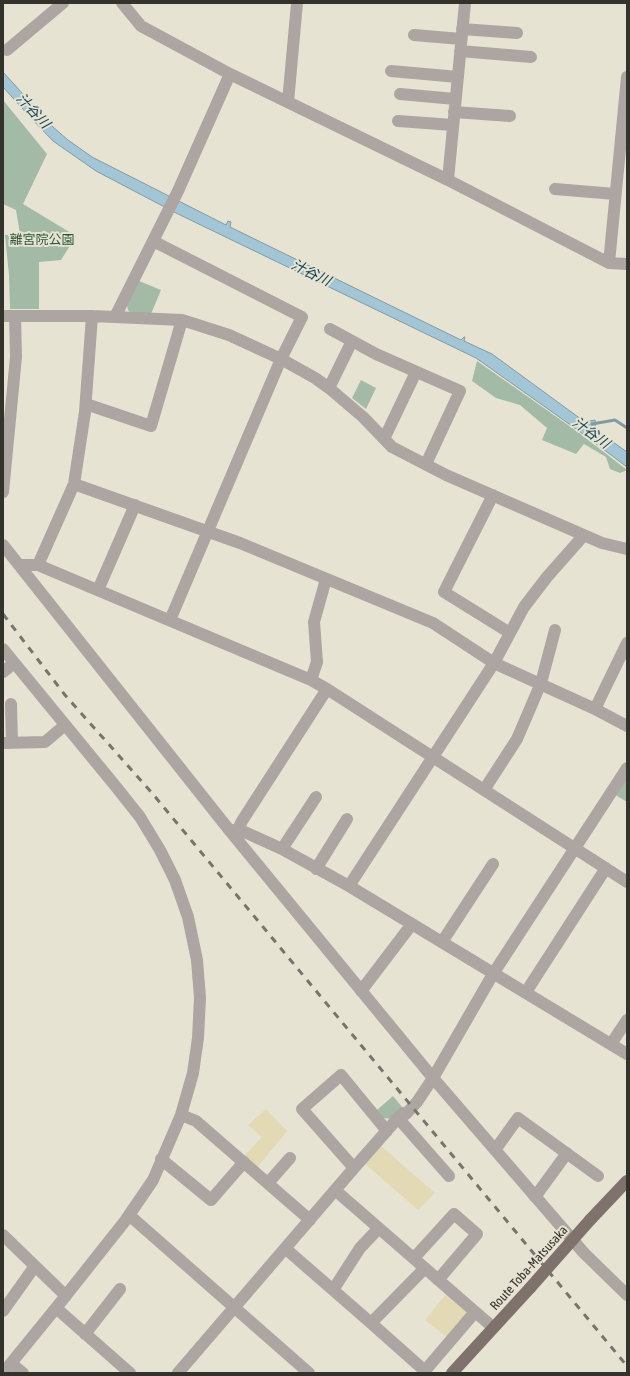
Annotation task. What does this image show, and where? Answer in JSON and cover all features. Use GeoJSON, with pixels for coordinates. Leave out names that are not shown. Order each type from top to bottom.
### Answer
{"type":"FeatureCollection","features":[{"type":"Feature","properties":{"kind":"main road","name":"Route Toba-Matsusaka"},"geometry":{"type":"LineString","coordinates":[[452,1373],[627,1181]]}},
{"type":"Feature","properties":{"kind":"street"},"geometry":{"type":"LineString","coordinates":[[7,50],[64,3]]}},
{"type":"Feature","properties":{"kind":"street"},"geometry":{"type":"LineString","coordinates":[[288,102],[297,3]]}},
{"type":"Feature","properties":{"kind":"street"},"geometry":{"type":"LineString","coordinates":[[448,180],[465,3]]}},
{"type":"Feature","properties":{"kind":"street"},"geometry":{"type":"LineString","coordinates":[[125,5],[142,26],[230,74],[448,180],[609,263],[627,264]]}},
{"type":"Feature","properties":{"kind":"street"},"geometry":{"type":"LineString","coordinates":[[414,35],[517,34]]}},
{"type":"Feature","properties":{"kind":"street"},"geometry":{"type":"LineString","coordinates":[[460,51],[531,57]]}},
{"type":"Feature","properties":{"kind":"street"},"geometry":{"type":"LineString","coordinates":[[391,71],[458,76]]}},
{"type":"Feature","properties":{"kind":"street"},"geometry":{"type":"LineString","coordinates":[[115,317],[178,191],[230,74]]}},
{"type":"Feature","properties":{"kind":"street"},"geometry":{"type":"LineString","coordinates":[[609,263],[627,77]]}},
{"type":"Feature","properties":{"kind":"street"},"geometry":{"type":"LineString","coordinates":[[400,94],[456,99]]}},
{"type":"Feature","properties":{"kind":"street"},"geometry":{"type":"LineString","coordinates":[[454,112],[510,116]]}},
{"type":"Feature","properties":{"kind":"street"},"geometry":{"type":"LineString","coordinates":[[398,121],[453,125]]}},
{"type":"Feature","properties":{"kind":"street"},"geometry":{"type":"LineString","coordinates":[[555,189],[616,194]]}},
{"type":"Feature","properties":{"kind":"street"},"geometry":{"type":"LineString","coordinates":[[153,242],[302,317],[281,359],[170,620]]}},
{"type":"Feature","properties":{"kind":"street"},"geometry":{"type":"LineString","coordinates":[[3,492],[16,357],[9,316],[92,316],[182,320],[229,335],[281,359],[315,378],[363,417],[392,447],[446,475],[602,543],[626,547]]}},
{"type":"Feature","properties":{"kind":"street"},"geometry":{"type":"LineString","coordinates":[[38,565],[74,484],[86,404],[92,316]]}},
{"type":"Feature","properties":{"kind":"street"},"geometry":{"type":"LineString","coordinates":[[86,404],[151,426],[182,320]]}},
{"type":"Feature","properties":{"kind":"street"},"geometry":{"type":"LineString","coordinates":[[330,329],[376,354],[460,391],[426,464]]}},
{"type":"Feature","properties":{"kind":"street"},"geometry":{"type":"LineString","coordinates":[[329,388],[352,341]]}},
{"type":"Feature","properties":{"kind":"street"},"geometry":{"type":"LineString","coordinates":[[384,439],[416,372]]}},
{"type":"Feature","properties":{"kind":"street"},"geometry":{"type":"LineString","coordinates":[[74,484],[240,543],[433,623],[494,663],[541,683],[627,726]]}},
{"type":"Feature","properties":{"kind":"street"},"geometry":{"type":"LineString","coordinates":[[493,495],[444,592],[510,633]]}},
{"type":"Feature","properties":{"kind":"street"},"geometry":{"type":"LineString","coordinates":[[98,590],[135,505]]}},
{"type":"Feature","properties":{"kind":"street"},"geometry":{"type":"LineString","coordinates":[[349,886],[494,663],[524,606],[584,535]]}},
{"type":"Feature","properties":{"kind":"street"},"geometry":{"type":"LineString","coordinates":[[3,545],[20,565],[28,578],[234,830],[361,991],[433,1078],[534,1197],[584,1253],[627,1295]]}},
{"type":"Feature","properties":{"kind":"street"},"geometry":{"type":"LineString","coordinates":[[20,565],[38,565],[311,680],[328,689],[433,756],[627,882]]}},
{"type":"Feature","properties":{"kind":"street"},"geometry":{"type":"LineString","coordinates":[[311,680],[317,662],[314,622],[326,579]]}},
{"type":"Feature","properties":{"kind":"street"},"geometry":{"type":"LineString","coordinates":[[484,790],[517,739],[541,683],[555,630]]}},
{"type":"Feature","properties":{"kind":"street"},"geometry":{"type":"LineString","coordinates":[[594,709],[627,643]]}},
{"type":"Feature","properties":{"kind":"street"},"geometry":{"type":"LineString","coordinates":[[3,650],[127,800],[151,834],[175,880],[188,917],[197,960],[200,992],[200,1017],[193,1073],[181,1115],[152,1180],[129,1215],[66,1296],[3,1373]]}},
{"type":"Feature","properties":{"kind":"street"},"geometry":{"type":"LineString","coordinates":[[3,672],[14,663]]}},
{"type":"Feature","properties":{"kind":"street"},"geometry":{"type":"LineString","coordinates":[[234,830],[328,689]]}},
{"type":"Feature","properties":{"kind":"street"},"geometry":{"type":"LineString","coordinates":[[11,704],[8,743],[45,742],[66,725]]}},
{"type":"Feature","properties":{"kind":"street"},"geometry":{"type":"LineString","coordinates":[[178,1373],[398,1118],[403,1113],[406,1114],[417,1102],[433,1078],[493,974],[627,768]]}},
{"type":"Feature","properties":{"kind":"street"},"geometry":{"type":"LineString","coordinates":[[282,849],[316,797]]}},
{"type":"Feature","properties":{"kind":"street"},"geometry":{"type":"LineString","coordinates":[[316,869],[347,819]]}},
{"type":"Feature","properties":{"kind":"street"},"geometry":{"type":"LineString","coordinates":[[234,830],[282,849],[349,886],[627,1054]]}},
{"type":"Feature","properties":{"kind":"street"},"geometry":{"type":"LineString","coordinates":[[442,942],[493,864]]}},
{"type":"Feature","properties":{"kind":"street"},"geometry":{"type":"LineString","coordinates":[[526,992],[606,868]]}},
{"type":"Feature","properties":{"kind":"street"},"geometry":{"type":"LineString","coordinates":[[361,991],[412,924]]}},
{"type":"Feature","properties":{"kind":"street"},"geometry":{"type":"LineString","coordinates":[[612,1044],[627,1020]]}},
{"type":"Feature","properties":{"kind":"street"},"geometry":{"type":"LineString","coordinates":[[354,1168],[302,1109],[341,1075],[387,1131]]}},
{"type":"Feature","properties":{"kind":"street"},"geometry":{"type":"LineString","coordinates":[[181,1115],[196,1121],[310,1220]]}},
{"type":"Feature","properties":{"kind":"street"},"geometry":{"type":"LineString","coordinates":[[398,1118],[449,1176]]}},
{"type":"Feature","properties":{"kind":"street"},"geometry":{"type":"LineString","coordinates":[[495,1150],[518,1118],[598,1176]]}},
{"type":"Feature","properties":{"kind":"street"},"geometry":{"type":"LineString","coordinates":[[534,1197],[567,1153]]}},
{"type":"Feature","properties":{"kind":"street"},"geometry":{"type":"LineString","coordinates":[[268,1183],[290,1158]]}},
{"type":"Feature","properties":{"kind":"street"},"geometry":{"type":"LineString","coordinates":[[161,1159],[210,1200],[244,1162]]}},
{"type":"Feature","properties":{"kind":"street"},"geometry":{"type":"LineString","coordinates":[[335,1190],[378,1229],[414,1258],[488,1323]]}},
{"type":"Feature","properties":{"kind":"street"},"geometry":{"type":"LineString","coordinates":[[414,1258],[454,1214],[477,1234],[438,1280]]}},
{"type":"Feature","properties":{"kind":"street"},"geometry":{"type":"LineString","coordinates":[[129,1215],[309,1373]]}},
{"type":"Feature","properties":{"kind":"street"},"geometry":{"type":"LineString","coordinates":[[334,1290],[360,1248],[378,1229]]}},
{"type":"Feature","properties":{"kind":"street"},"geometry":{"type":"LineString","coordinates":[[3,1236],[66,1296]]}},
{"type":"Feature","properties":{"kind":"street"},"geometry":{"type":"LineString","coordinates":[[286,1249],[372,1323],[424,1372],[476,1312]]}},
{"type":"Feature","properties":{"kind":"street"},"geometry":{"type":"LineString","coordinates":[[3,1311],[34,1266]]}},
{"type":"Feature","properties":{"kind":"street"},"geometry":{"type":"LineString","coordinates":[[372,1323],[425,1268]]}},
{"type":"Feature","properties":{"kind":"street"},"geometry":{"type":"LineString","coordinates":[[85,1334],[120,1289]]}},
{"type":"Feature","properties":{"kind":"street"},"geometry":{"type":"LineString","coordinates":[[56,1308],[130,1373]]}},
{"type":"Feature","properties":{"kind":"street"},"geometry":{"type":"LineString","coordinates":[[12,1363],[23,1373]]}},
{"type":"Feature","properties":{"kind":"green space","name":"離宮院公園"},"geometry":{"type":"Polygon","coordinates":[[[3,100],[47,154],[23,204],[76,236],[61,260],[39,262],[39,309],[10,309],[9,275],[5,235],[20,234],[16,210],[3,204],[3,100]]]}},
{"type":"Feature","properties":{"kind":"green space"},"geometry":{"type":"Polygon","coordinates":[[[139,281],[161,290],[151,314],[131,313],[128,310],[127,305],[139,281]]]}},
{"type":"Feature","properties":{"kind":"green space"},"geometry":{"type":"Polygon","coordinates":[[[477,361],[578,432],[627,470],[620,473],[610,469],[606,457],[584,444],[576,454],[542,440],[547,428],[520,405],[496,398],[472,381],[477,361]]]}},
{"type":"Feature","properties":{"kind":"green space"},"geometry":{"type":"Polygon","coordinates":[[[361,380],[376,388],[366,409],[352,398],[361,380]]]}},
{"type":"Feature","properties":{"kind":"green space"},"geometry":{"type":"Polygon","coordinates":[[[627,774],[627,802],[614,794],[627,774]]]}},
{"type":"Feature","properties":{"kind":"green space"},"geometry":{"type":"Polygon","coordinates":[[[393,1096],[402,1107],[392,1119],[383,1118],[377,1110],[393,1096]]]}},
{"type":"Feature","properties":{"kind":"sand"},"geometry":{"type":"Polygon","coordinates":[[[266,1109],[287,1131],[256,1169],[243,1157],[262,1137],[248,1125],[266,1109]]]}},
{"type":"Feature","properties":{"kind":"sand"},"geometry":{"type":"Polygon","coordinates":[[[380,1145],[435,1193],[418,1210],[364,1163],[380,1145]]]}},
{"type":"Feature","properties":{"kind":"sand"},"geometry":{"type":"Polygon","coordinates":[[[446,1294],[472,1314],[451,1340],[425,1320],[446,1294]]]}},
{"type":"Feature","properties":{"kind":"water","name":"汁谷川"},"geometry":{"type":"Polygon","coordinates":[[[3,72],[53,127],[92,157],[226,225],[228,221],[231,222],[230,227],[461,340],[465,337],[464,341],[492,354],[585,422],[595,420],[596,425],[592,427],[627,452],[627,467],[476,358],[178,214],[96,171],[53,141],[30,117],[3,87],[3,72]]]}},
{"type":"Feature","properties":{"kind":"waterway","name":"汁谷川"},"geometry":{"type":"LineString","coordinates":[[592,424],[615,420],[627,428]]}},
{"type":"Feature","properties":{"kind":"railway"},"geometry":{"type":"LineString","coordinates":[[3,614],[65,695],[152,793],[627,1366]]}}]}
